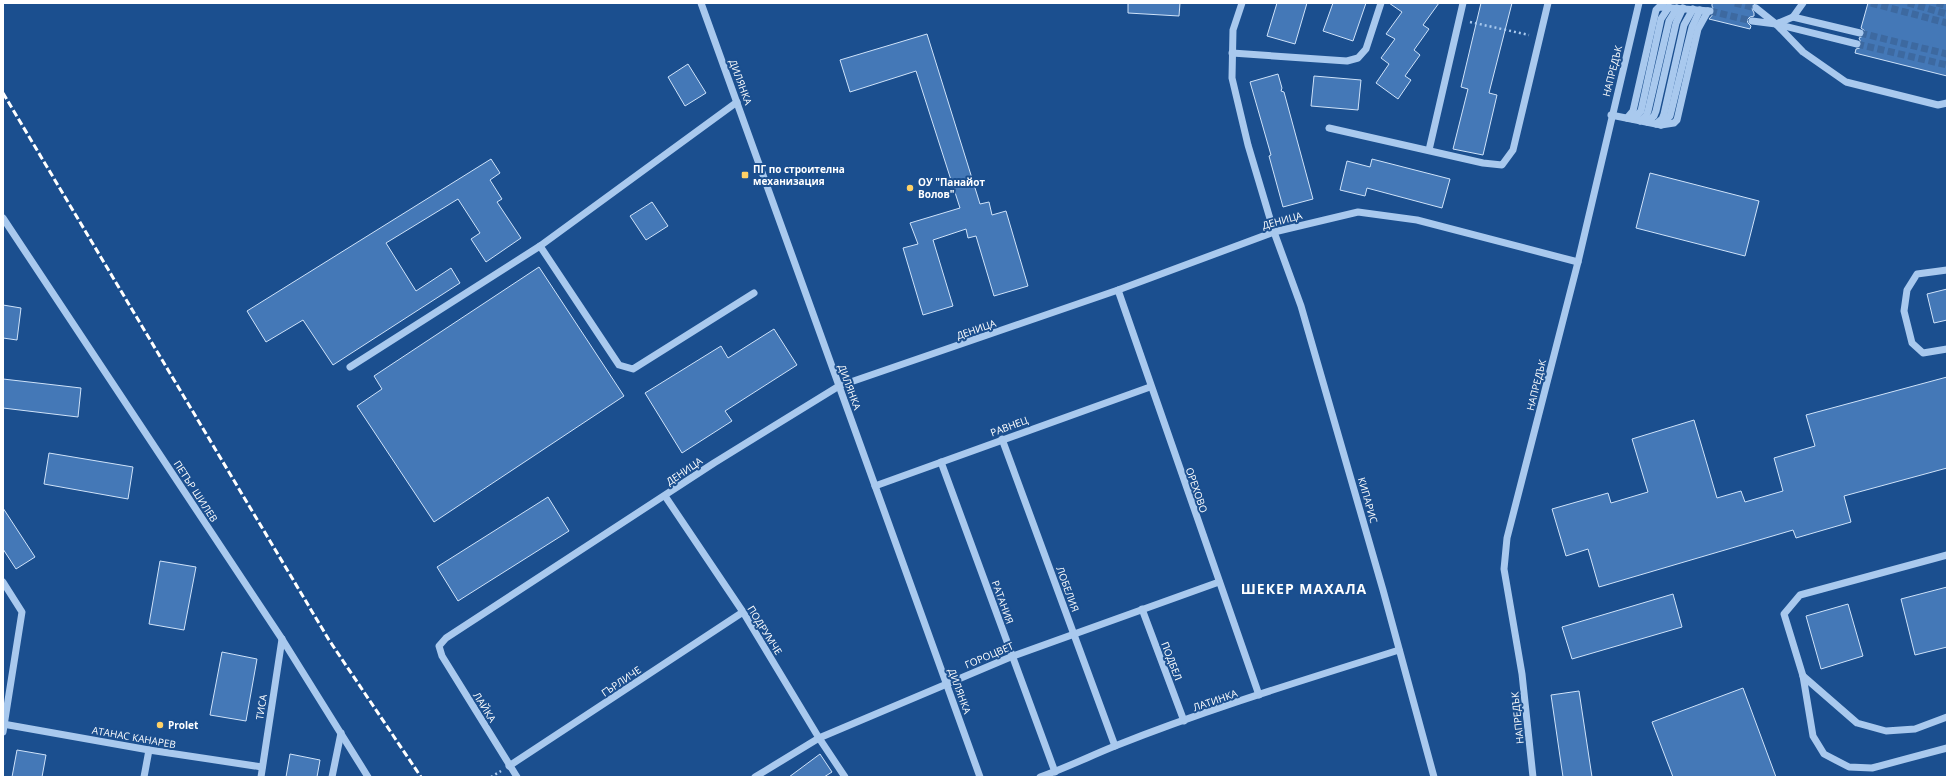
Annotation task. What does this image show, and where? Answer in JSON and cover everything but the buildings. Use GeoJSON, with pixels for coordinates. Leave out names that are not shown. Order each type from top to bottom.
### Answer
{"type":"FeatureCollection","features":[{"type":"Feature","properties":{"kind":"street","name":"ДИЛЯНКА"},"geometry":{"type":"LineString","coordinates":[[701,3],[980,777]]}},
{"type":"Feature","properties":{"kind":"street","name":"КИПАРИС"},"geometry":{"type":"LineString","coordinates":[[1242,3],[1233,30],[1232,53],[1234,86],[1248,145],[1274,232],[1300,306],[1434,777]]}},
{"type":"Feature","properties":{"kind":"street"},"geometry":{"type":"LineString","coordinates":[[1232,53],[1347,61],[1358,58],[1366,49],[1381,3]]}},
{"type":"Feature","properties":{"kind":"street"},"geometry":{"type":"LineString","coordinates":[[1429,150],[1463,3]]}},
{"type":"Feature","properties":{"kind":"street"},"geometry":{"type":"LineString","coordinates":[[1329,128],[1482,163],[1502,165],[1514,150],[1548,3]]}},
{"type":"Feature","properties":{"kind":"street","name":"НАПРЕДЪК"},"geometry":{"type":"LineString","coordinates":[[1533,777],[1522,674],[1504,570],[1507,538],[1578,262],[1611,115],[1639,3]]}},
{"type":"Feature","properties":{"kind":"street"},"geometry":{"type":"LineString","coordinates":[[1776,24],[1793,17],[1803,3]]}},
{"type":"Feature","properties":{"kind":"street"},"geometry":{"type":"LineString","coordinates":[[1637,120],[1633,111],[1656,10],[1659,7],[1703,10]]}},
{"type":"Feature","properties":{"kind":"street"},"geometry":{"type":"LineString","coordinates":[[1637,120],[1646,116],[1648,111],[1669,21],[1680,8]]}},
{"type":"Feature","properties":{"kind":"street"},"geometry":{"type":"LineString","coordinates":[[1756,8],[1776,24],[1803,52],[1846,82],[1938,105],[1947,103]]}},
{"type":"Feature","properties":{"kind":"street"},"geometry":{"type":"LineString","coordinates":[[1611,115],[1669,126],[1677,120],[1703,10]]}},
{"type":"Feature","properties":{"kind":"street"},"geometry":{"type":"LineString","coordinates":[[1659,125],[1662,119],[1684,25],[1703,10]]}},
{"type":"Feature","properties":{"kind":"street"},"geometry":{"type":"LineString","coordinates":[[1793,17],[1860,32]]}},
{"type":"Feature","properties":{"kind":"street"},"geometry":{"type":"LineString","coordinates":[[1752,22],[1776,24],[1857,44]]}},
{"type":"Feature","properties":{"kind":"street"},"geometry":{"type":"LineString","coordinates":[[350,367],[540,246],[737,102]]}},
{"type":"Feature","properties":{"kind":"street","name":"ДЕНИЦА"},"geometry":{"type":"LineString","coordinates":[[439,646],[446,638],[714,463],[839,386],[1118,290],[1274,232],[1358,212],[1417,220],[1578,262]]}},
{"type":"Feature","properties":{"kind":"street","name":"ПЕТЪР ШИЛЕВ"},"geometry":{"type":"LineString","coordinates":[[3,218],[282,639],[368,777]]}},
{"type":"Feature","properties":{"kind":"street"},"geometry":{"type":"LineString","coordinates":[[540,246],[619,365],[633,369],[754,294]]}},
{"type":"Feature","properties":{"kind":"street"},"geometry":{"type":"LineString","coordinates":[[1947,270],[1917,274],[1907,290],[1904,311],[1912,343],[1923,353],[1947,349]]}},
{"type":"Feature","properties":{"kind":"street","name":"ОРЕХОВО"},"geometry":{"type":"LineString","coordinates":[[1118,290],[1150,387],[1258,695]]}},
{"type":"Feature","properties":{"kind":"street","name":"РАВНЕЦ"},"geometry":{"type":"LineString","coordinates":[[875,486],[1002,439],[1150,387]]}},
{"type":"Feature","properties":{"kind":"street","name":"ЛОБЕЛИЯ"},"geometry":{"type":"LineString","coordinates":[[1002,439],[1115,746]]}},
{"type":"Feature","properties":{"kind":"street","name":"РАТАНИЯ"},"geometry":{"type":"LineString","coordinates":[[941,462],[1055,772]]}},
{"type":"Feature","properties":{"kind":"street","name":"ПОДРУМЧЕ"},"geometry":{"type":"LineString","coordinates":[[665,496],[743,612],[819,738],[846,777]]}},
{"type":"Feature","properties":{"kind":"street"},"geometry":{"type":"LineString","coordinates":[[1947,555],[1800,594],[1784,614],[1803,676],[1813,736],[1824,754],[1849,766],[1872,768],[1947,748]]}},
{"type":"Feature","properties":{"kind":"street"},"geometry":{"type":"LineString","coordinates":[[3,582],[22,612],[3,727]]}},
{"type":"Feature","properties":{"kind":"street","name":"ГОРОЦВЕТ"},"geometry":{"type":"LineString","coordinates":[[754,777],[819,738],[1013,656],[1219,582]]}},
{"type":"Feature","properties":{"kind":"street","name":"ПОДБЕЛ"},"geometry":{"type":"LineString","coordinates":[[1142,609],[1184,721]]}},
{"type":"Feature","properties":{"kind":"street","name":"ГЪРЛИЧЕ"},"geometry":{"type":"LineString","coordinates":[[510,766],[743,612]]}},
{"type":"Feature","properties":{"kind":"street","name":"ТИСА"},"geometry":{"type":"LineString","coordinates":[[261,777],[282,639]]}},
{"type":"Feature","properties":{"kind":"street","name":"ЛАЙКА"},"geometry":{"type":"LineString","coordinates":[[439,646],[442,656],[517,777]]}},
{"type":"Feature","properties":{"kind":"street","name":"ЛАТИНКА"},"geometry":{"type":"LineString","coordinates":[[1040,777],[1115,746],[1184,721],[1258,695],[1399,650]]}},
{"type":"Feature","properties":{"kind":"street"},"geometry":{"type":"LineString","coordinates":[[1803,676],[1857,723],[1886,731],[1915,728],[1947,717]]}},
{"type":"Feature","properties":{"kind":"street","name":"АТАНАС КАНАРЕВ"},"geometry":{"type":"LineString","coordinates":[[3,727],[262,767]]}},
{"type":"Feature","properties":{"kind":"street"},"geometry":{"type":"LineString","coordinates":[[332,777],[340,733]]}},
{"type":"Feature","properties":{"kind":"street"},"geometry":{"type":"LineString","coordinates":[[144,777],[149,750]]}},
{"type":"Feature","properties":{"kind":"path"},"geometry":{"type":"LineString","coordinates":[[1460,19],[1540,37]]}},
{"type":"Feature","properties":{"kind":"tunnel"},"geometry":{"type":"LineString","coordinates":[[1735,3],[1756,8]]}},
{"type":"Feature","properties":{"kind":"tunnel"},"geometry":{"type":"LineString","coordinates":[[1871,3],[1947,23]]}},
{"type":"Feature","properties":{"kind":"tunnel"},"geometry":{"type":"LineString","coordinates":[[1908,3],[1947,14]]}},
{"type":"Feature","properties":{"kind":"tunnel"},"geometry":{"type":"LineString","coordinates":[[1937,3],[1947,6]]}},
{"type":"Feature","properties":{"kind":"tunnel"},"geometry":{"type":"LineString","coordinates":[[1710,11],[1752,21]]}},
{"type":"Feature","properties":{"kind":"tunnel"},"geometry":{"type":"LineString","coordinates":[[1860,33],[1947,54]]}},
{"type":"Feature","properties":{"kind":"tunnel"},"geometry":{"type":"LineString","coordinates":[[1857,44],[1947,65]]}},
{"type":"Feature","properties":{"kind":"railway"},"geometry":{"type":"LineString","coordinates":[[3,93],[329,640],[421,777]]}},
{"type":"Feature","properties":{"kind":"place","name":"ПГ по строителна механизация"},"geometry":{"type":"Point","coordinates":[745,175]}},
{"type":"Feature","properties":{"kind":"place","name":"ОУ \"Панайот Волов\""},"geometry":{"type":"Point","coordinates":[910,188]}},
{"type":"Feature","properties":{"kind":"place","name":"Prolet"},"geometry":{"type":"Point","coordinates":[160,725]}},
{"type":"Feature","properties":{"kind":"district","name":"ШЕКЕР МАХАЛА"},"geometry":{"type":"Point","coordinates":[1304,588]}}]}
